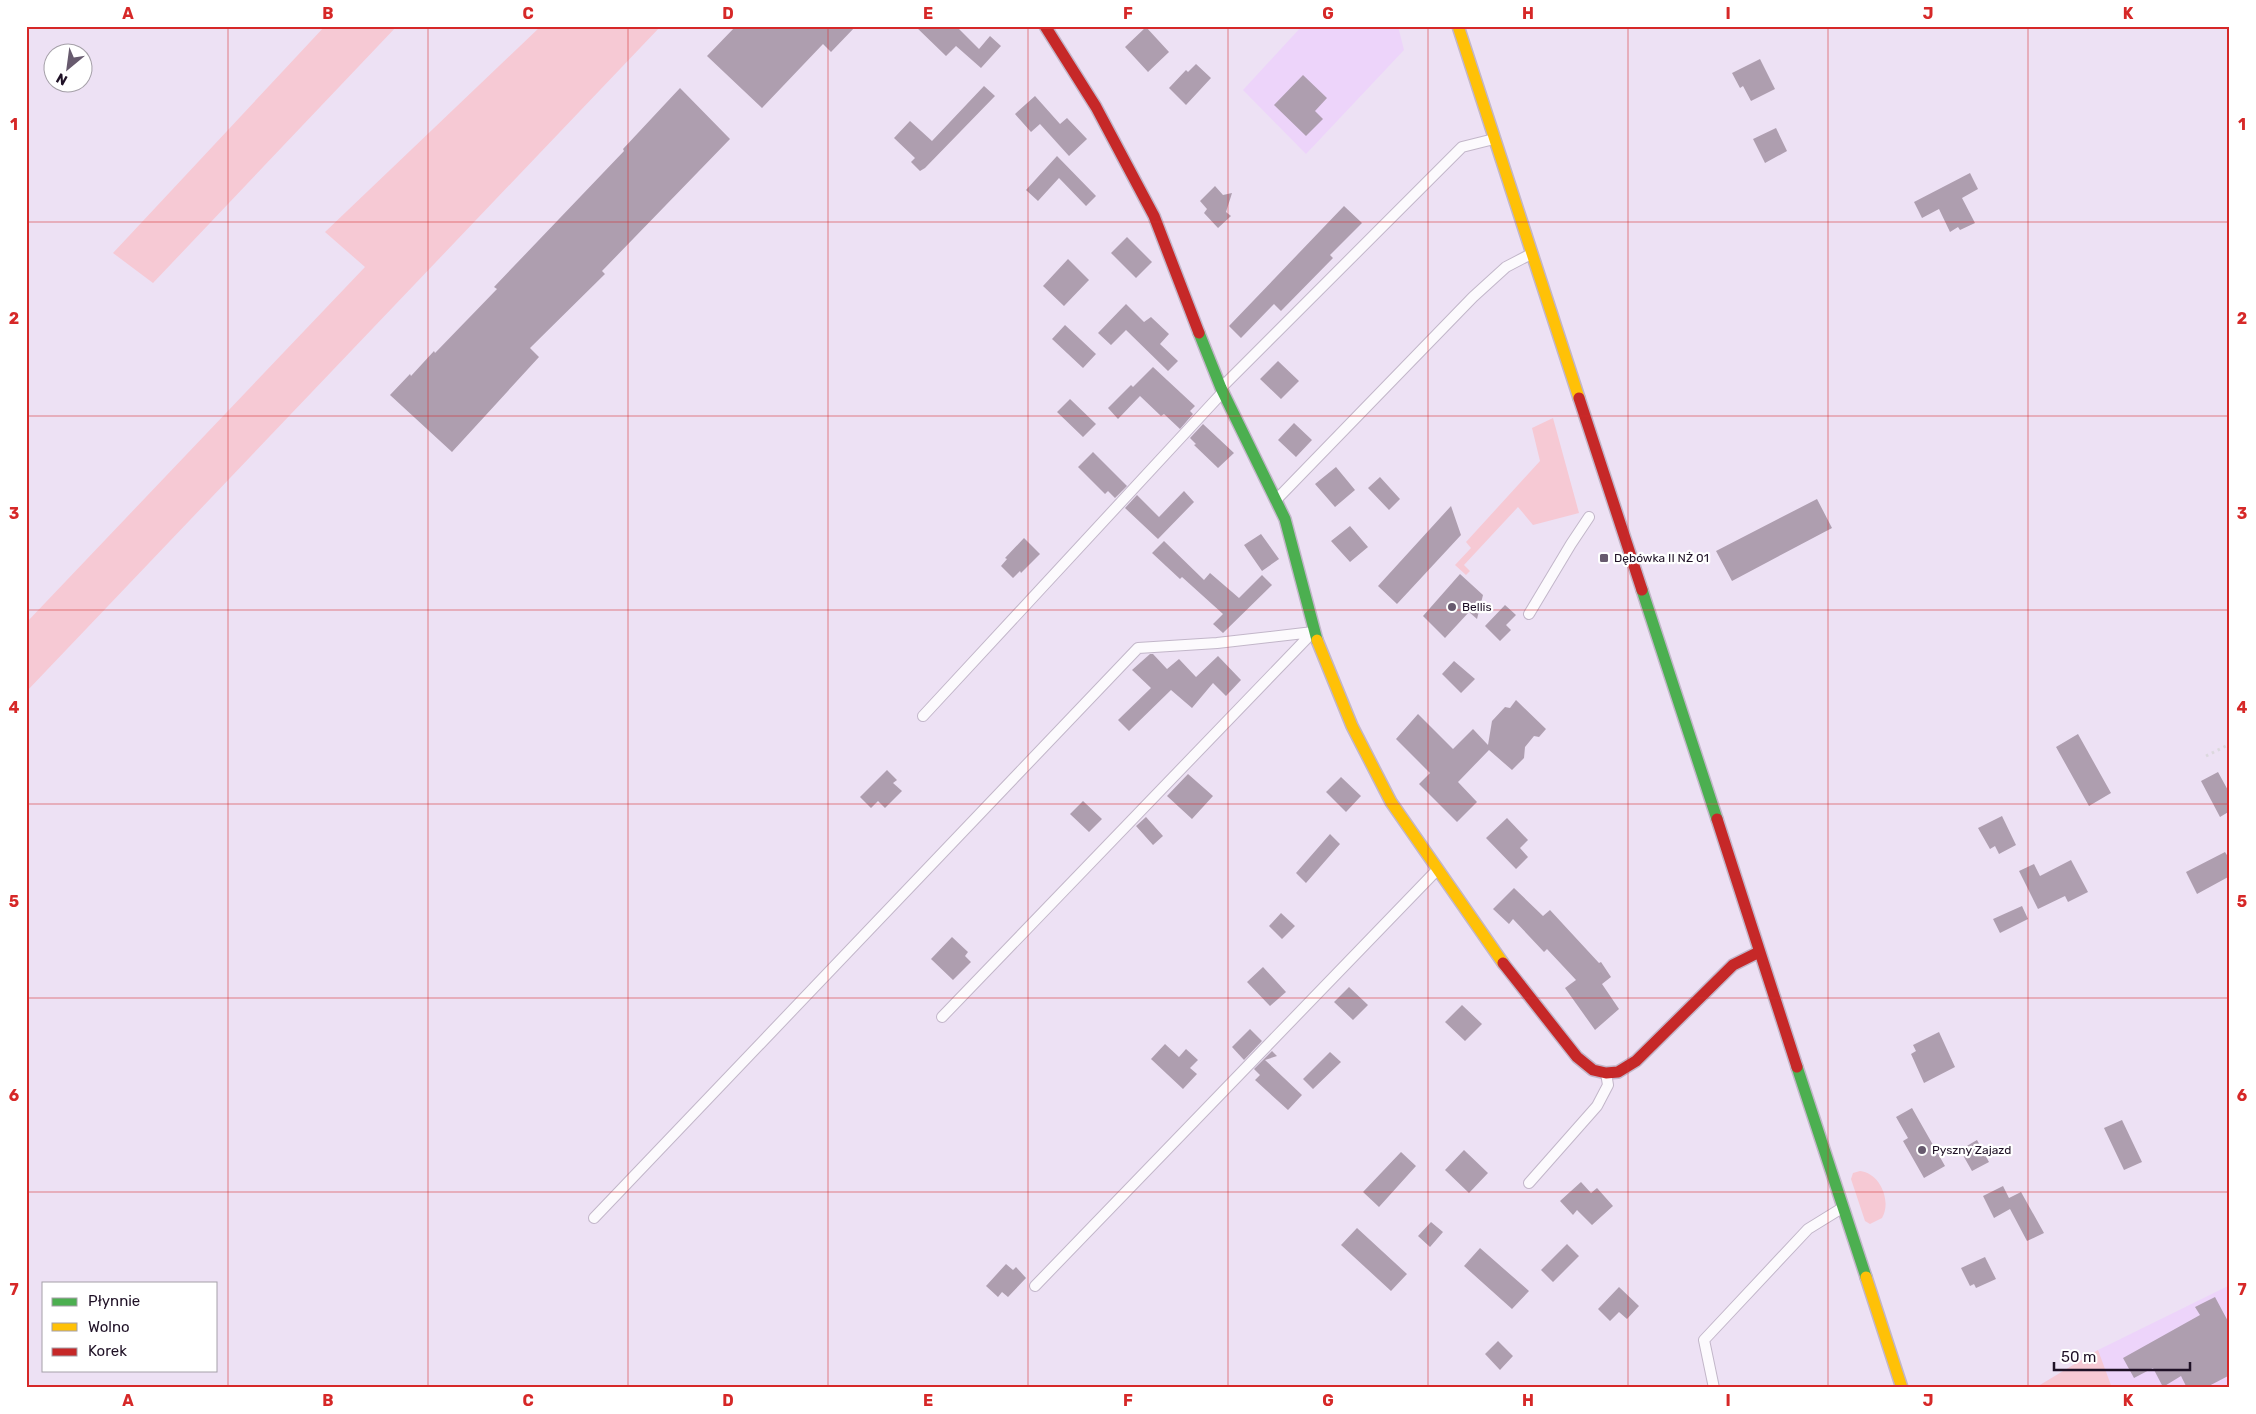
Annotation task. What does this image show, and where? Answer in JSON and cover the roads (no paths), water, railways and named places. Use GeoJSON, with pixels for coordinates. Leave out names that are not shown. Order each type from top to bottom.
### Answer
{"type":"FeatureCollection","features":[{"type":"Feature","properties":{"kind":"street"},"geometry":{"type":"LineString","coordinates":[[1045,26],[1096,107],[1154,216],[1222,390],[1285,519],[1305,590],[1314,632],[1352,726],[1391,802],[1437,870],[1552,1027],[1577,1057],[1593,1070],[1606,1073],[1618,1072],[1636,1061],[1733,965],[1759,952]]}},
{"type":"Feature","properties":{"kind":"street"},"geometry":{"type":"LineString","coordinates":[[1458,26],[1902,1388]]}},
{"type":"Feature","properties":{"kind":"lane"},"geometry":{"type":"LineString","coordinates":[[923,716],[1222,390],[1462,147],[1494,139]]}},
{"type":"Feature","properties":{"kind":"lane"},"geometry":{"type":"LineString","coordinates":[[1276,500],[1473,297],[1506,267],[1532,254]]}},
{"type":"Feature","properties":{"kind":"lane"},"geometry":{"type":"LineString","coordinates":[[1529,614],[1570,544],[1589,517]]}},
{"type":"Feature","properties":{"kind":"lane"},"geometry":{"type":"LineString","coordinates":[[942,1017],[1314,632]]}},
{"type":"Feature","properties":{"kind":"lane"},"geometry":{"type":"LineString","coordinates":[[594,1218],[1138,648],[1217,643],[1314,632]]}},
{"type":"Feature","properties":{"kind":"lane"},"geometry":{"type":"LineString","coordinates":[[1035,1286],[1437,870]]}},
{"type":"Feature","properties":{"kind":"lane"},"geometry":{"type":"LineString","coordinates":[[1529,1183],[1597,1106],[1608,1085],[1606,1073]]}},
{"type":"Feature","properties":{"kind":"lane"},"geometry":{"type":"LineString","coordinates":[[1714,1388],[1704,1340],[1808,1230],[1843,1207]]}},
{"type":"Feature","properties":{"kind":"place","name":"Dębówka II NŻ 01"},"geometry":{"type":"Point","coordinates":[1604,558]}},
{"type":"Feature","properties":{"kind":"place","name":"Bellis"},"geometry":{"type":"Point","coordinates":[1452,607]}},
{"type":"Feature","properties":{"kind":"place","name":"Pyszny Zajazd"},"geometry":{"type":"Point","coordinates":[1922,1150]}}]}
